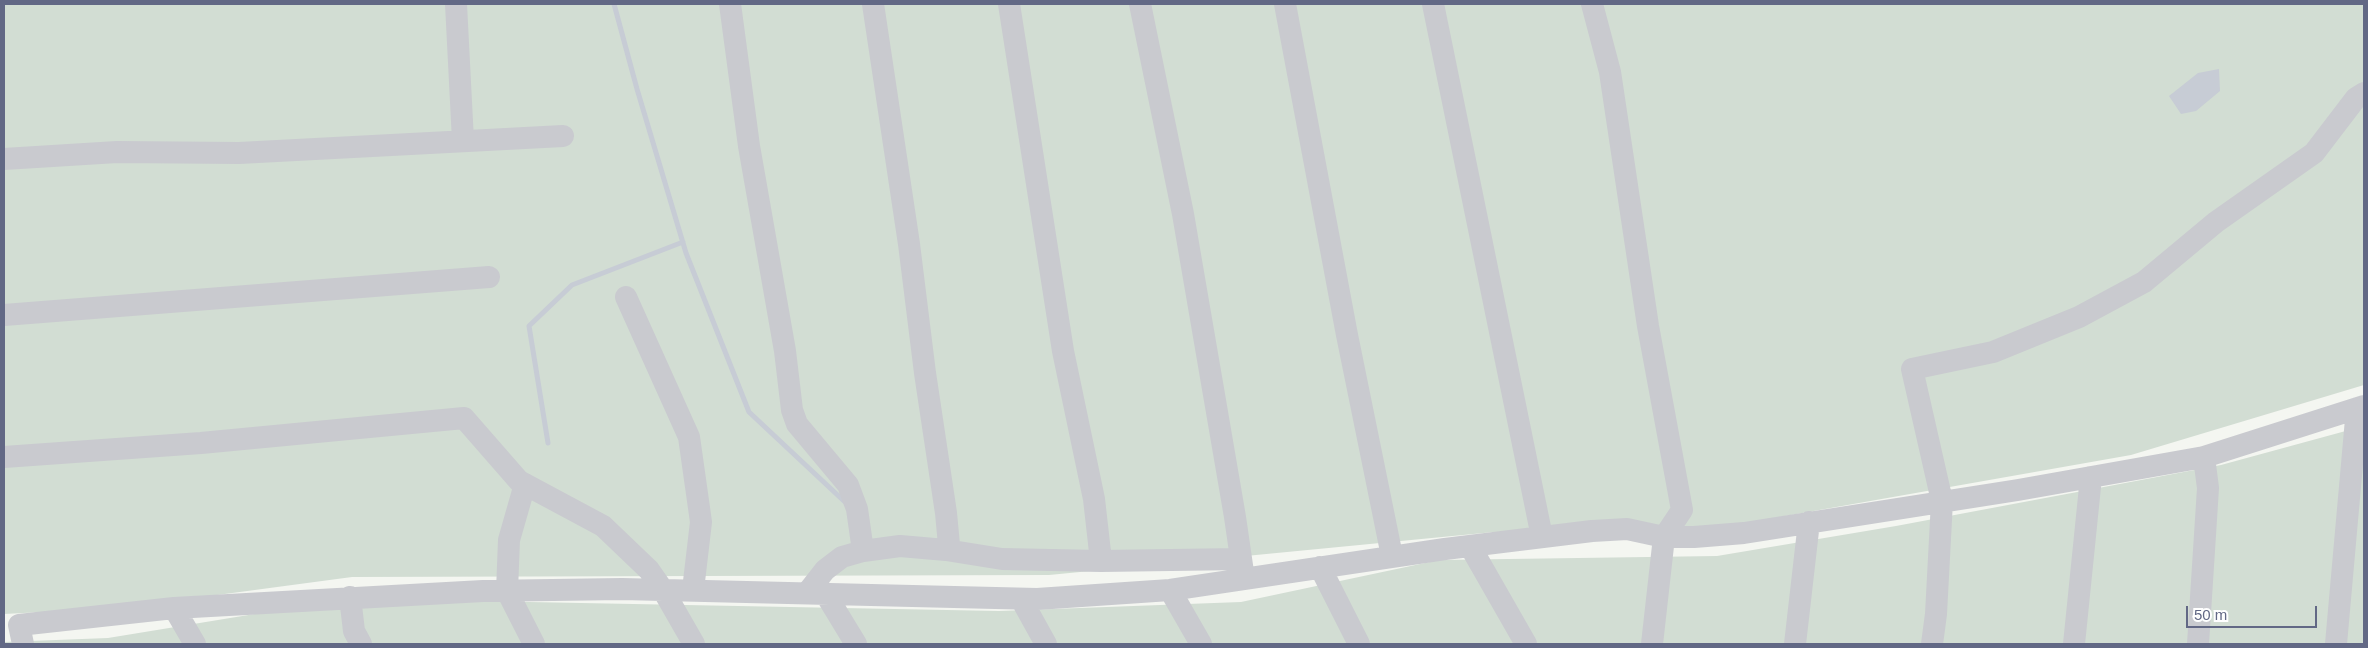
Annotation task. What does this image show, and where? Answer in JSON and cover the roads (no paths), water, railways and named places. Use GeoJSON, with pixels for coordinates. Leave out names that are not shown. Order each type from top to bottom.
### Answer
{"type":"FeatureCollection","features":[{"type":"Feature","properties":{"kind":"lane"},"geometry":{"type":"LineString","coordinates":[[456,4],[463,141]]}},
{"type":"Feature","properties":{"kind":"lane"},"geometry":{"type":"LineString","coordinates":[[730,4],[749,146],[785,351],[792,410],[797,424],[848,485],[857,509],[864,551]]}},
{"type":"Feature","properties":{"kind":"lane"},"geometry":{"type":"LineString","coordinates":[[873,4],[946,513],[949,545],[946,550]]}},
{"type":"Feature","properties":{"kind":"lane"},"geometry":{"type":"LineString","coordinates":[[1009,4],[1063,350],[1094,499],[1101,561]]}},
{"type":"Feature","properties":{"kind":"lane"},"geometry":{"type":"LineString","coordinates":[[1140,4],[1183,214],[1242,569]]}},
{"type":"Feature","properties":{"kind":"lane"},"geometry":{"type":"LineString","coordinates":[[1285,4],[1392,556]]}},
{"type":"Feature","properties":{"kind":"lane"},"geometry":{"type":"LineString","coordinates":[[1433,4],[1542,537]]}},
{"type":"Feature","properties":{"kind":"lane"},"geometry":{"type":"LineString","coordinates":[[1592,4],[1610,72],[1648,326],[1682,510],[1664,537],[1652,644]]}},
{"type":"Feature","properties":{"kind":"lane"},"geometry":{"type":"LineString","coordinates":[[1932,644],[1936,614],[1942,501],[1912,369],[1993,352],[2079,317],[2144,282],[2216,222],[2314,153],[2356,98],[2364,93]]}},
{"type":"Feature","properties":{"kind":"lane"},"geometry":{"type":"LineString","coordinates":[[4,159],[117,152],[239,153],[563,136]]}},
{"type":"Feature","properties":{"kind":"lane"},"geometry":{"type":"LineString","coordinates":[[4,314],[489,277]]}},
{"type":"Feature","properties":{"kind":"lane"},"geometry":{"type":"LineString","coordinates":[[626,297],[689,437],[701,522],[693,590]]}},
{"type":"Feature","properties":{"kind":"lane"},"geometry":{"type":"LineString","coordinates":[[816,593],[825,570],[842,557],[864,551],[900,546],[946,550],[1002,559],[1101,561],[1242,569],[1320,567],[1542,537],[1627,529],[1664,537],[1744,533],[2204,457],[2360,407],[2336,644]]}},
{"type":"Feature","properties":{"kind":"lane"},"geometry":{"type":"LineString","coordinates":[[4,457],[201,443],[464,418],[519,481],[603,526],[649,570],[663,590],[694,644]]}},
{"type":"Feature","properties":{"kind":"lane"},"geometry":{"type":"LineString","coordinates":[[2198,644],[2208,488],[2204,457]]}},
{"type":"Feature","properties":{"kind":"lane"},"geometry":{"type":"LineString","coordinates":[[2074,644],[2091,477]]}},
{"type":"Feature","properties":{"kind":"lane"},"geometry":{"type":"LineString","coordinates":[[525,484],[509,540],[507,591],[534,644]]}},
{"type":"Feature","properties":{"kind":"lane"},"geometry":{"type":"LineString","coordinates":[[1795,644],[1808,522]]}},
{"type":"Feature","properties":{"kind":"lane"},"geometry":{"type":"LineString","coordinates":[[1470,546],[1526,644]]}},
{"type":"Feature","properties":{"kind":"lane"},"geometry":{"type":"LineString","coordinates":[[1320,567],[1359,644]]}},
{"type":"Feature","properties":{"kind":"lane"},"geometry":{"type":"LineString","coordinates":[[19,635],[174,608],[350,597],[507,591],[693,590],[1021,599],[1170,590],[1242,569]]}},
{"type":"Feature","properties":{"kind":"lane"},"geometry":{"type":"LineString","coordinates":[[1170,590],[1201,644]]}},
{"type":"Feature","properties":{"kind":"lane"},"geometry":{"type":"LineString","coordinates":[[816,593],[856,644]]}},
{"type":"Feature","properties":{"kind":"lane"},"geometry":{"type":"LineString","coordinates":[[350,597],[354,631],[361,644]]}},
{"type":"Feature","properties":{"kind":"lane"},"geometry":{"type":"LineString","coordinates":[[1021,599],[1046,644]]}},
{"type":"Feature","properties":{"kind":"lane"},"geometry":{"type":"LineString","coordinates":[[174,608],[195,644]]}},
{"type":"Feature","properties":{"kind":"waterway"},"geometry":{"type":"LineString","coordinates":[[614,4],[637,89],[686,253],[749,412],[845,502]]}},
{"type":"Feature","properties":{"kind":"waterway"},"geometry":{"type":"LineString","coordinates":[[548,443],[529,326],[572,285],[683,242]]}}]}
